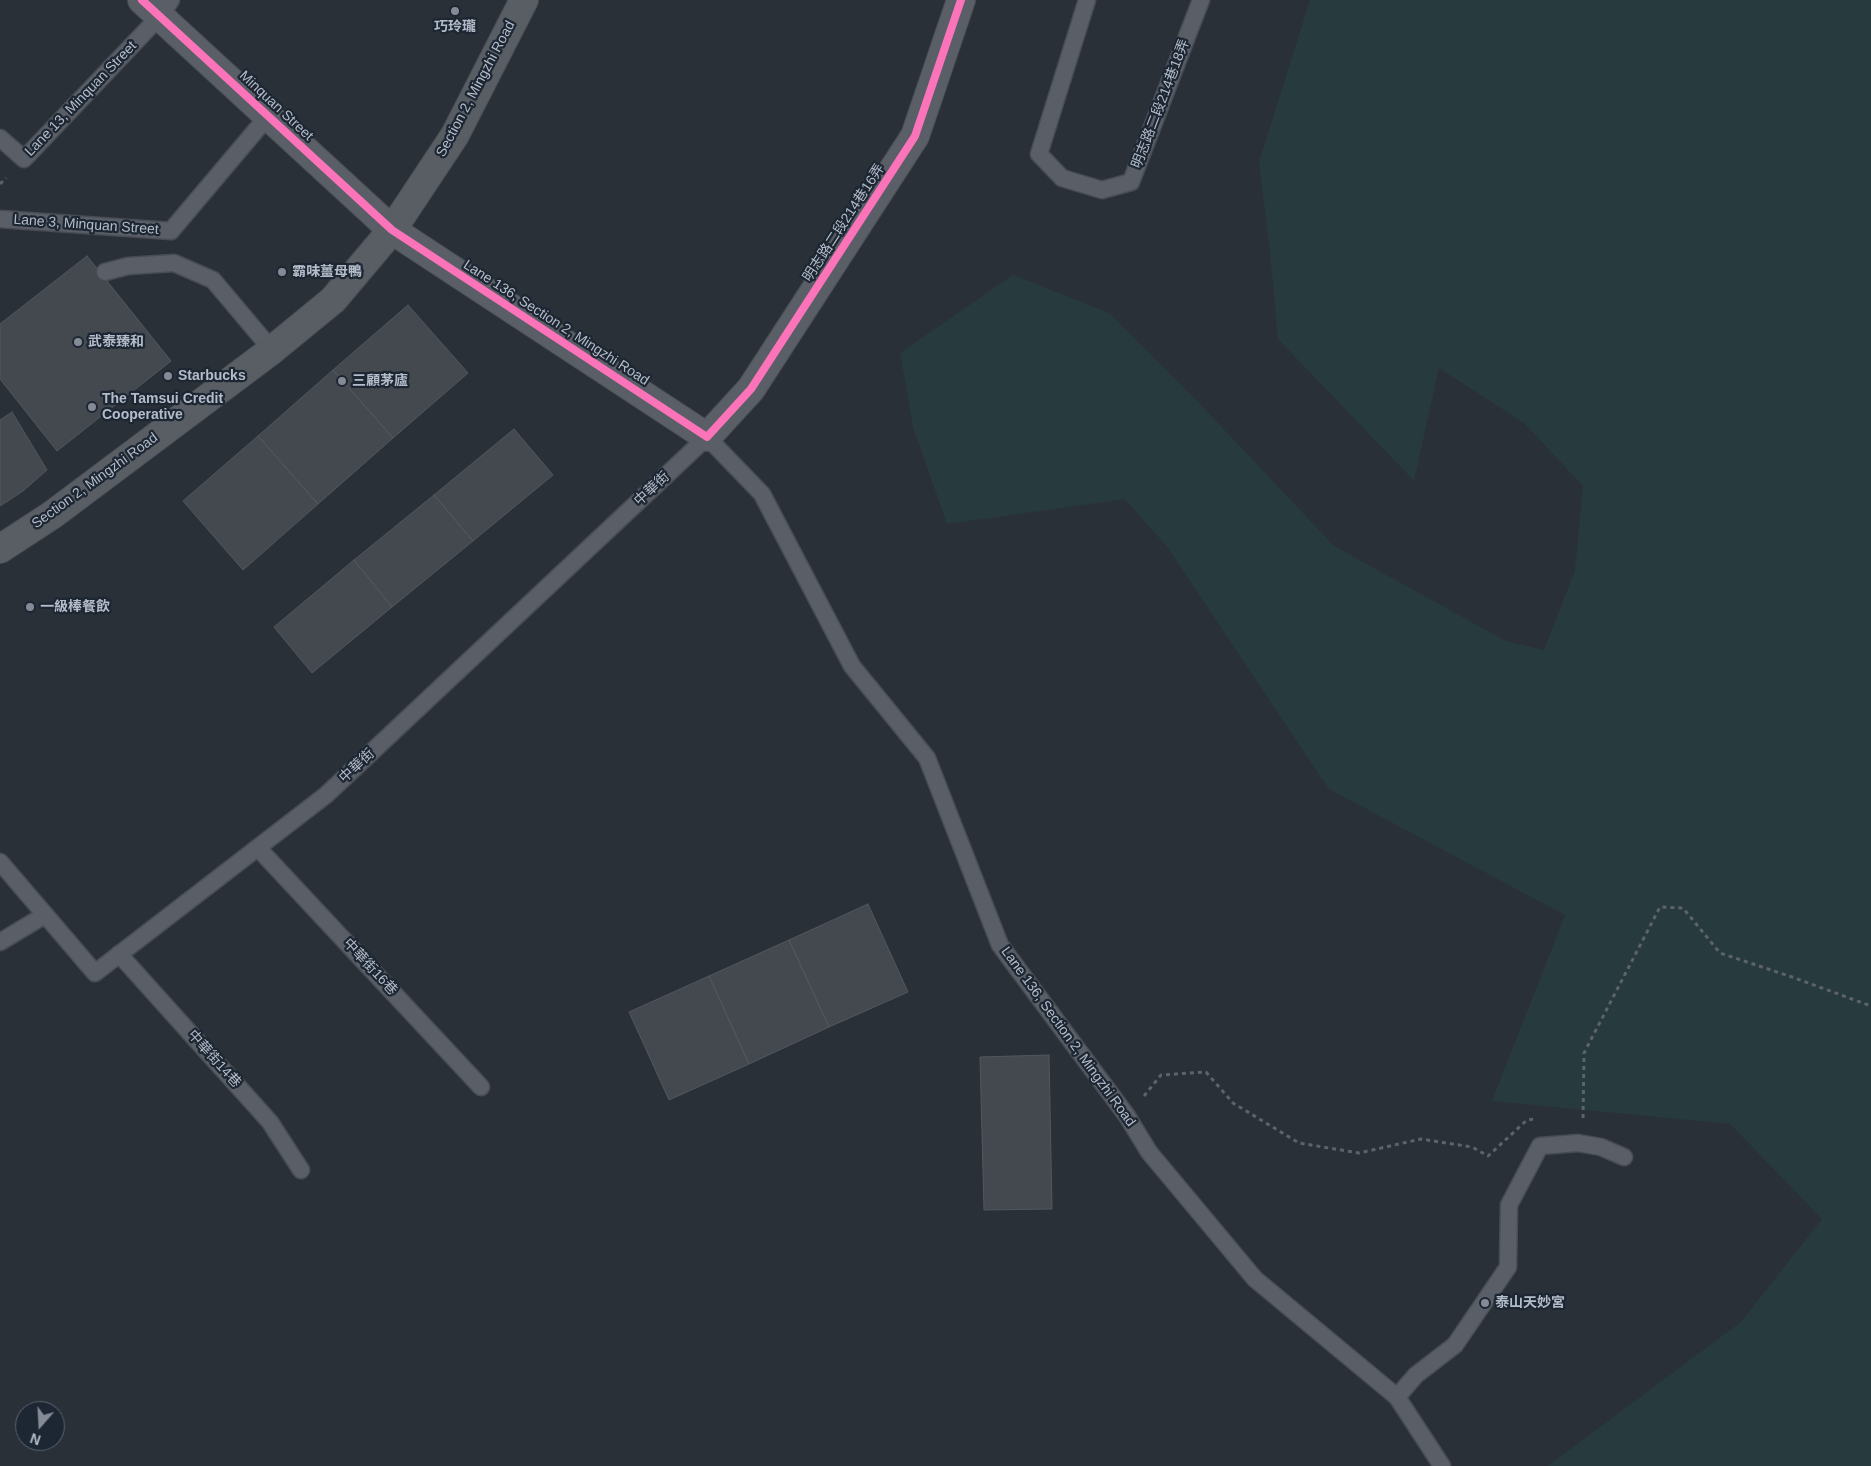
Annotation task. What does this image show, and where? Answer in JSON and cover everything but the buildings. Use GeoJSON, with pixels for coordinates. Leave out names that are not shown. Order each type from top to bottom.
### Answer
{"type":"FeatureCollection","features":[{"type":"Feature","properties":{"kind":"main road","name":"Section 2, Mingzhi Road"},"geometry":{"type":"LineString","coordinates":[[0,548],[52,515],[272,350],[333,300],[392,230],[455,135],[524,0]]}},
{"type":"Feature","properties":{"kind":"street","name":"明志路二段214巷16弄"},"geometry":{"type":"LineString","coordinates":[[707,437],[751,389],[915,136],[961,0]]}},
{"type":"Feature","properties":{"kind":"street","name":"Minquan Street"},"geometry":{"type":"LineString","coordinates":[[158,5],[268,116],[392,230]]}},
{"type":"Feature","properties":{"kind":"street","name":"Lane 136, Section 2, Mingzhi Road"},"geometry":{"type":"LineString","coordinates":[[392,230],[707,437]]}},
{"type":"Feature","properties":{"kind":"lane","name":"明志路二段214巷18弄"},"geometry":{"type":"LineString","coordinates":[[1087,0],[1038,154],[1062,178],[1102,190],[1131,182],[1201,0]]}},
{"type":"Feature","properties":{"kind":"lane","name":"Lane 13, Minquan Street"},"geometry":{"type":"LineString","coordinates":[[0,138],[24,160],[158,5]]}},
{"type":"Feature","properties":{"kind":"lane","name":"Lane 3, Minquan Street"},"geometry":{"type":"LineString","coordinates":[[0,219],[171,231],[268,116]]}},
{"type":"Feature","properties":{"kind":"lane"},"geometry":{"type":"LineString","coordinates":[[105,272],[128,266],[174,262],[213,280],[272,350]]}},
{"type":"Feature","properties":{"kind":"lane","name":"中華街"},"geometry":{"type":"LineString","coordinates":[[0,862],[95,973],[326,795],[707,437]]}},
{"type":"Feature","properties":{"kind":"lane","name":"Lane 136, Section 2, Mingzhi Road"},"geometry":{"type":"LineString","coordinates":[[707,437],[762,494],[852,666],[928,758],[1000,945],[1127,1116],[1149,1152],[1255,1279],[1397,1397],[1442,1466]]}},
{"type":"Feature","properties":{"kind":"lane","name":"中華街16巷"},"geometry":{"type":"LineString","coordinates":[[258,848],[481,1087]]}},
{"type":"Feature","properties":{"kind":"lane"},"geometry":{"type":"LineString","coordinates":[[0,942],[45,915]]}},
{"type":"Feature","properties":{"kind":"lane","name":"中華街14巷"},"geometry":{"type":"LineString","coordinates":[[119,954],[270,1122],[301,1170]]}},
{"type":"Feature","properties":{"kind":"lane"},"geometry":{"type":"LineString","coordinates":[[1397,1397],[1416,1375],[1455,1345],[1508,1267],[1509,1205],[1540,1146],[1578,1143],[1601,1148],[1624,1157]]}},
{"type":"Feature","properties":{"kind":"path"},"geometry":{"type":"LineString","coordinates":[[1574,1118],[1583,1118],[1584,1053],[1660,907],[1683,908],[1720,953],[1871,1006]]}},
{"type":"Feature","properties":{"kind":"path"},"geometry":{"type":"LineString","coordinates":[[1127,1116],[1161,1076],[1206,1072],[1233,1103],[1299,1143],[1359,1153],[1421,1139],[1472,1147],[1488,1156],[1527,1120],[1536,1119]]}},
{"type":"Feature","properties":{"kind":"green space"},"geometry":{"type":"Polygon","coordinates":[[[1310,0],[1871,0],[1871,1466],[1548,1466],[1741,1322],[1822,1219],[1730,1124],[1492,1101],[1565,915],[1329,789],[1168,548],[1125,499],[947,524],[913,427],[900,353],[1013,275],[1109,313],[1203,407],[1334,546],[1506,641],[1544,650],[1575,570],[1583,486],[1524,423],[1439,368],[1414,481],[1278,339],[1259,162],[1310,0]]]}},
{"type":"Feature","properties":{"kind":"cycle path"},"geometry":{"type":"LineString","coordinates":[[142,0],[392,230],[707,437],[751,389],[915,136],[961,0]]}},
{"type":"Feature","properties":{"kind":"place","name":"巧玲瓏"},"geometry":{"type":"Point","coordinates":[455,11]}},
{"type":"Feature","properties":{"kind":"place","name":"霸味薑母鴨"},"geometry":{"type":"Point","coordinates":[282,272]}},
{"type":"Feature","properties":{"kind":"place","name":"武泰臻和"},"geometry":{"type":"Point","coordinates":[78,342]}},
{"type":"Feature","properties":{"kind":"place","name":"Starbucks"},"geometry":{"type":"Point","coordinates":[168,376]}},
{"type":"Feature","properties":{"kind":"place","name":"三顧茅廬"},"geometry":{"type":"Point","coordinates":[342,381]}},
{"type":"Feature","properties":{"kind":"place","name":"The Tamsui Credit Cooperative"},"geometry":{"type":"Point","coordinates":[92,407]}},
{"type":"Feature","properties":{"kind":"place","name":"一級棒餐飲"},"geometry":{"type":"Point","coordinates":[30,607]}},
{"type":"Feature","properties":{"kind":"place","name":"泰山天妙宮"},"geometry":{"type":"Point","coordinates":[1485,1303]}}]}
